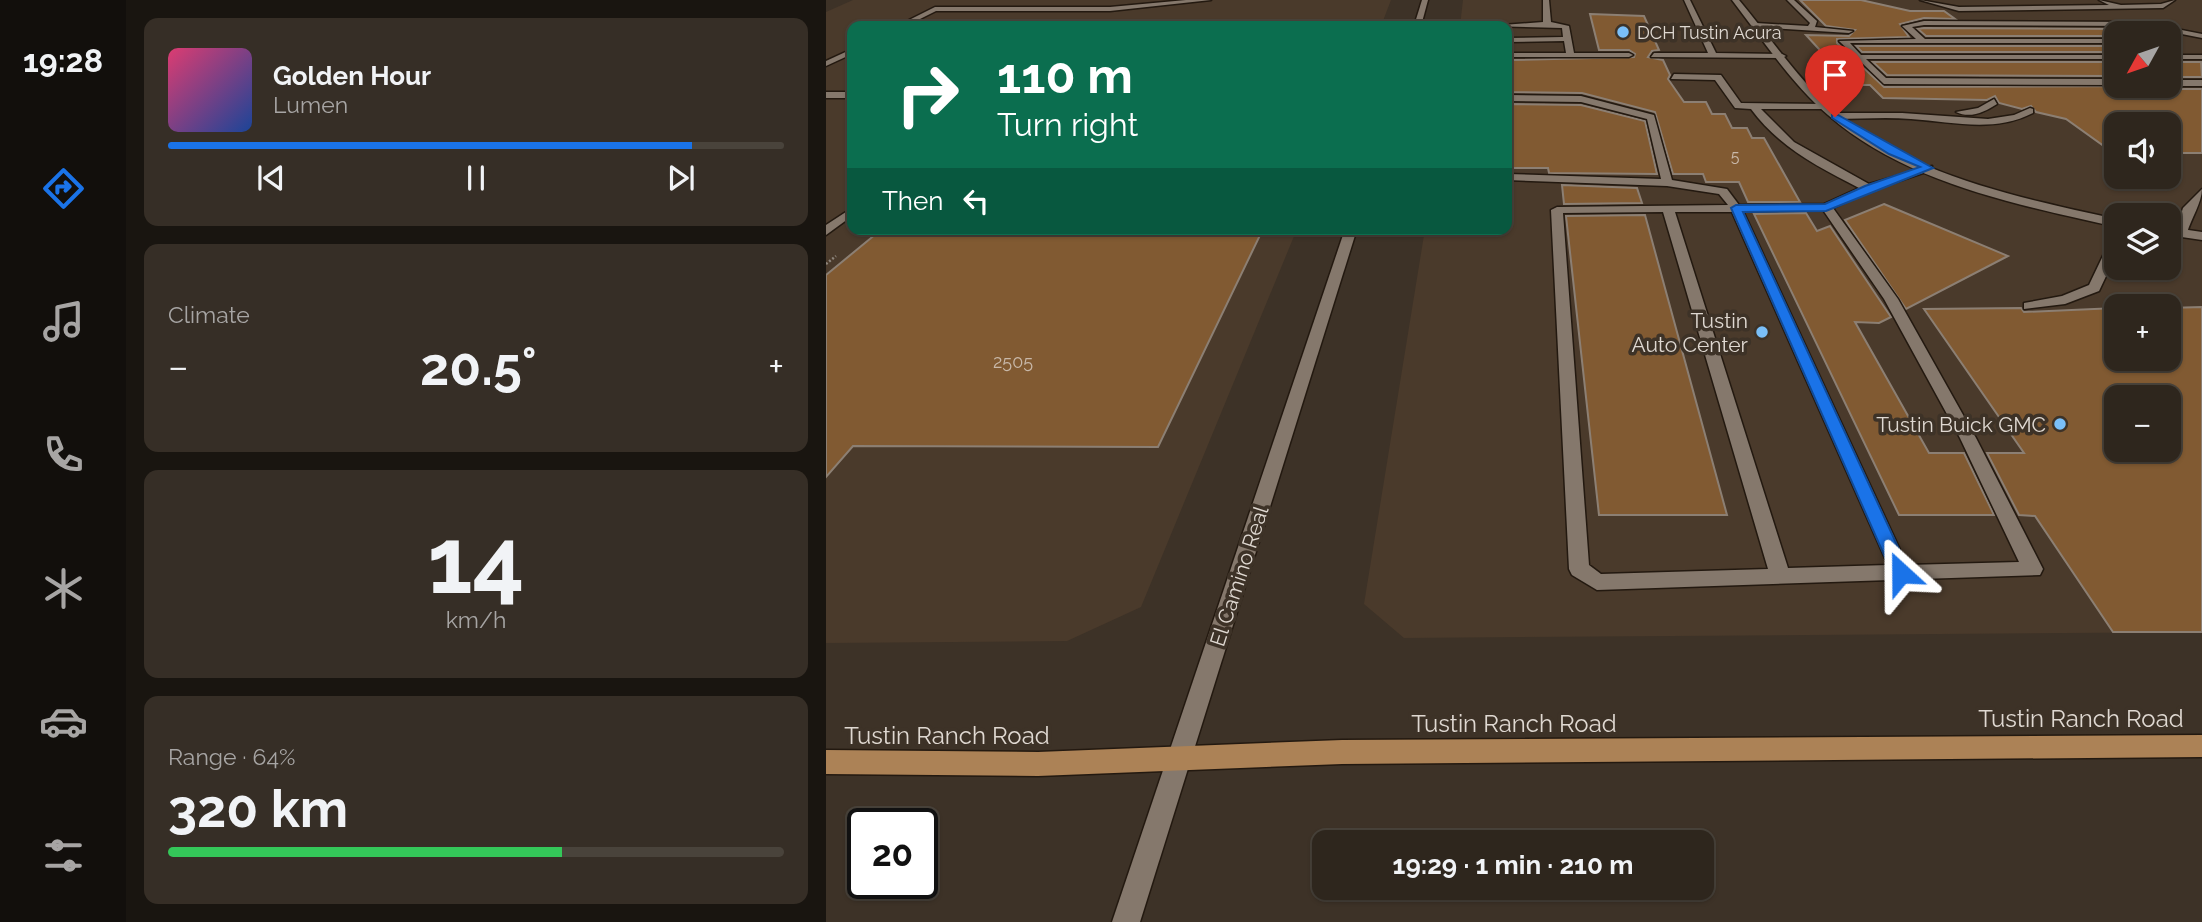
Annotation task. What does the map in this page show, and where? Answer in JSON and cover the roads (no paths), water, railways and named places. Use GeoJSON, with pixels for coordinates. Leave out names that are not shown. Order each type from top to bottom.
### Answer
{"type":"FeatureCollection","features":[{"type":"Feature","properties":{"kind":"main road","name":"Tustin Ranch Road"},"geometry":{"type":"LineString","coordinates":[[826,762],[1038,764],[1342,752],[2202,746]]}},
{"type":"Feature","properties":{"kind":"street"},"geometry":{"type":"LineString","coordinates":[[1136,7],[1145,0]]}},
{"type":"Feature","properties":{"kind":"street"},"geometry":{"type":"LineString","coordinates":[[911,21],[935,9],[1136,7],[1208,0]]}},
{"type":"Feature","properties":{"kind":"street"},"geometry":{"type":"LineString","coordinates":[[1419,21],[1425,0]]}},
{"type":"Feature","properties":{"kind":"street"},"geometry":{"type":"LineString","coordinates":[[1546,0],[1547,24]]}},
{"type":"Feature","properties":{"kind":"street"},"geometry":{"type":"LineString","coordinates":[[1687,0],[1713,55]]}},
{"type":"Feature","properties":{"kind":"street"},"geometry":{"type":"LineString","coordinates":[[1735,0],[1835,117],[1892,152],[1928,168],[2025,200],[2104,220]]}},
{"type":"Feature","properties":{"kind":"street"},"geometry":{"type":"LineString","coordinates":[[1790,0],[1814,23],[1810,29]]}},
{"type":"Feature","properties":{"kind":"street"},"geometry":{"type":"LineString","coordinates":[[1923,0],[1959,9],[2163,5],[2172,0]]}},
{"type":"Feature","properties":{"kind":"street"},"geometry":{"type":"LineString","coordinates":[[2102,0],[2120,6]]}},
{"type":"Feature","properties":{"kind":"street"},"geometry":{"type":"LineString","coordinates":[[1923,41],[1902,29],[1924,23],[2141,23],[2202,38]]}},
{"type":"Feature","properties":{"kind":"street"},"geometry":{"type":"LineString","coordinates":[[1512,25],[1565,26],[1570,55]]}},
{"type":"Feature","properties":{"kind":"street"},"geometry":{"type":"LineString","coordinates":[[1756,25],[1810,29],[1847,28]]}},
{"type":"Feature","properties":{"kind":"street"},"geometry":{"type":"LineString","coordinates":[[2181,40],[2202,38]]}},
{"type":"Feature","properties":{"kind":"street"},"geometry":{"type":"LineString","coordinates":[[1512,40],[1567,39]]}},
{"type":"Feature","properties":{"kind":"street"},"geometry":{"type":"LineString","coordinates":[[2104,41],[1843,41],[1884,81],[2104,82]]}},
{"type":"Feature","properties":{"kind":"street"},"geometry":{"type":"LineString","coordinates":[[826,64],[847,54]]}},
{"type":"Feature","properties":{"kind":"street"},"geometry":{"type":"LineString","coordinates":[[1512,55],[1629,55]]}},
{"type":"Feature","properties":{"kind":"street"},"geometry":{"type":"LineString","coordinates":[[1654,55],[1782,55]]}},
{"type":"Feature","properties":{"kind":"street"},"geometry":{"type":"LineString","coordinates":[[1859,57],[2104,57]]}},
{"type":"Feature","properties":{"kind":"street"},"geometry":{"type":"LineString","coordinates":[[2181,57],[2202,57]]}},
{"type":"Feature","properties":{"kind":"street"},"geometry":{"type":"LineString","coordinates":[[1674,77],[1717,77],[1738,106],[1824,106]]}},
{"type":"Feature","properties":{"kind":"street"},"geometry":{"type":"LineString","coordinates":[[2016,89],[2026,82]]}},
{"type":"Feature","properties":{"kind":"street"},"geometry":{"type":"LineString","coordinates":[[2054,95],[2072,82]]}},
{"type":"Feature","properties":{"kind":"street"},"geometry":{"type":"LineString","coordinates":[[2181,83],[2202,83]]}},
{"type":"Feature","properties":{"kind":"street"},"geometry":{"type":"LineString","coordinates":[[826,95],[847,95]]}},
{"type":"Feature","properties":{"kind":"street"},"geometry":{"type":"LineString","coordinates":[[1512,98],[1581,99],[1651,117],[1667,183]]}},
{"type":"Feature","properties":{"kind":"street"},"geometry":{"type":"LineString","coordinates":[[1913,116],[1933,111],[1980,111],[1994,102]]}},
{"type":"Feature","properties":{"kind":"street"},"geometry":{"type":"LineString","coordinates":[[1754,106],[1765,124],[1792,146],[1868,188]]}},
{"type":"Feature","properties":{"kind":"street"},"geometry":{"type":"LineString","coordinates":[[1835,117],[1913,116],[1942,121],[2010,120],[2030,111]]}},
{"type":"Feature","properties":{"kind":"street"},"geometry":{"type":"LineString","coordinates":[[1826,208],[1891,299],[1968,438],[2033,569],[1597,582],[1579,569],[1557,210],[1826,208],[1868,188],[1928,168]]}},
{"type":"Feature","properties":{"kind":"street"},"geometry":{"type":"LineString","coordinates":[[1512,177],[1667,183],[1723,191],[1736,208],[1901,573]]}},
{"type":"Feature","properties":{"kind":"street"},"geometry":{"type":"LineString","coordinates":[[2181,222],[2202,192]]}},
{"type":"Feature","properties":{"kind":"street"},"geometry":{"type":"LineString","coordinates":[[1668,209],[1780,576]]}},
{"type":"Feature","properties":{"kind":"street"},"geometry":{"type":"LineString","coordinates":[[826,217],[847,214]]}},
{"type":"Feature","properties":{"kind":"street"},"geometry":{"type":"LineString","coordinates":[[826,231],[847,215]]}},
{"type":"Feature","properties":{"kind":"street"},"geometry":{"type":"LineString","coordinates":[[2181,233],[2202,236]]}},
{"type":"Feature","properties":{"kind":"street","name":"El Camino Real"},"geometry":{"type":"LineString","coordinates":[[1126,922],[1349,235]]}},
{"type":"Feature","properties":{"kind":"street"},"geometry":{"type":"LineString","coordinates":[[2029,306],[2065,300],[2094,288],[2104,267]]}},
{"type":"Feature","properties":{"kind":"place","name":"DCH Tustin Acura"},"geometry":{"type":"Point","coordinates":[1623,32]}},
{"type":"Feature","properties":{"kind":"place","name":"Tustin Auto Center"},"geometry":{"type":"Point","coordinates":[1762,332]}},
{"type":"Feature","properties":{"kind":"place","name":"Tustin Buick GMC"},"geometry":{"type":"Point","coordinates":[2060,424]}}]}
